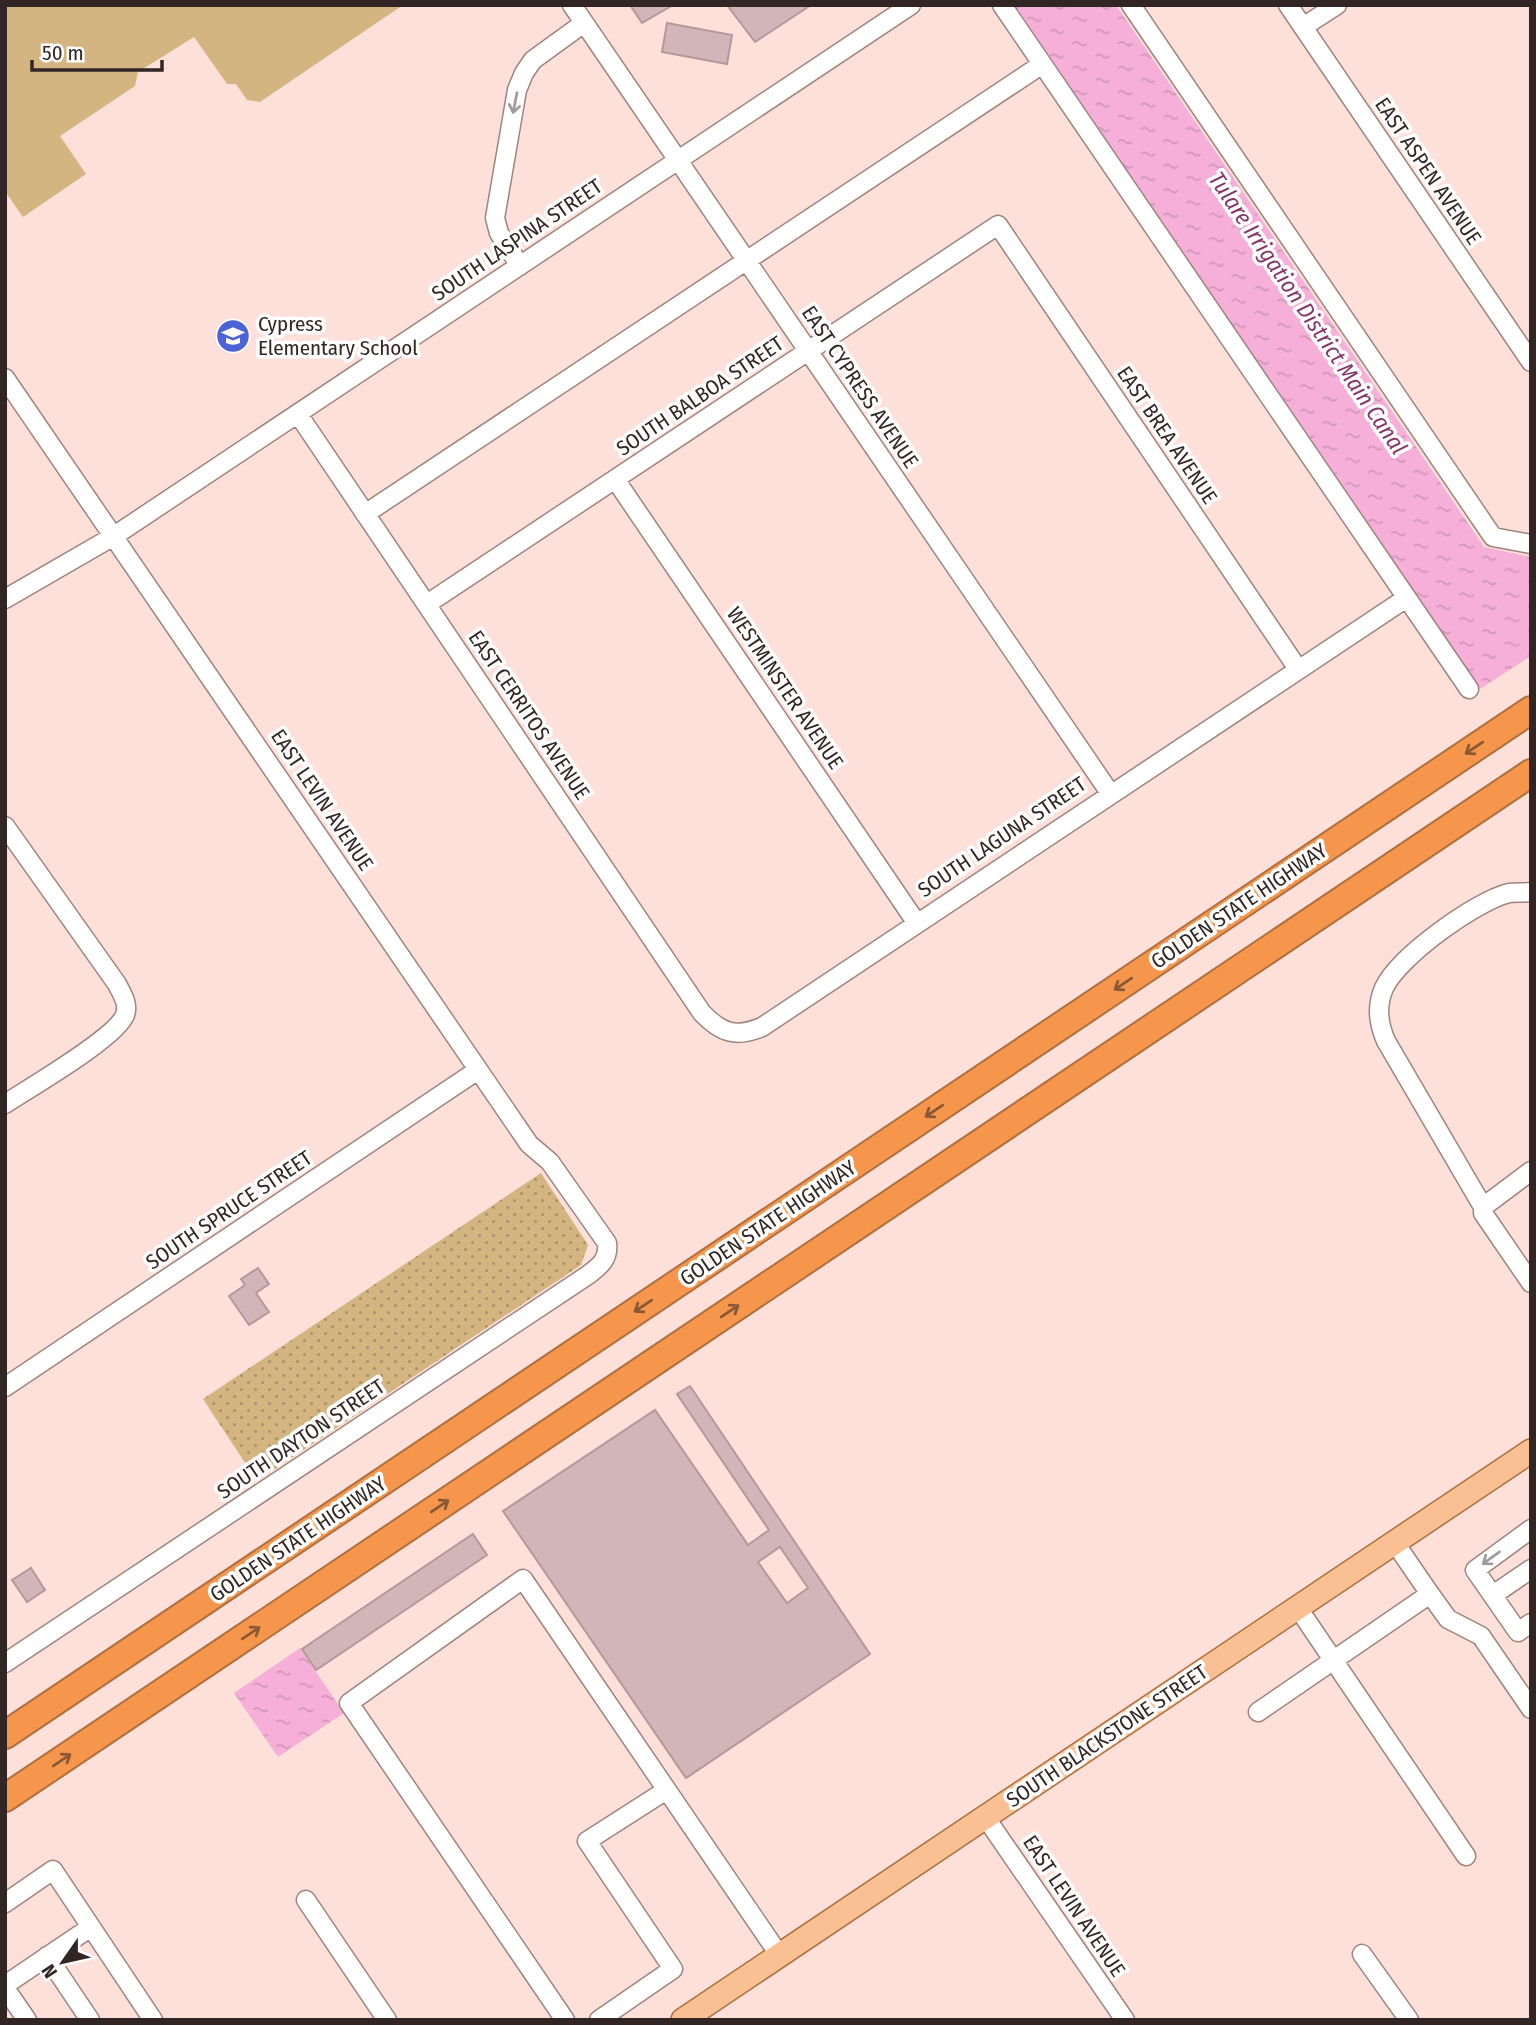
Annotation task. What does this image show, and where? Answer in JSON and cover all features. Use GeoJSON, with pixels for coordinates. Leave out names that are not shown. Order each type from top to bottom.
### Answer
{"type":"FeatureCollection","features":[{"type":"Feature","properties":{"kind":"highway","name":"GOLDEN STATE HIGHWAY"},"geometry":{"type":"LineString","coordinates":[[5,1735],[1531,710]]}},
{"type":"Feature","properties":{"kind":"highway"},"geometry":{"type":"LineString","coordinates":[[5,1798],[1531,773]]}},
{"type":"Feature","properties":{"kind":"main road","name":"SOUTH BLACKSTONE STREET"},"geometry":{"type":"LineString","coordinates":[[683,2020],[1531,1451]]}},
{"type":"Feature","properties":{"kind":"street","name":"EAST CYPRESS AVENUE"},"geometry":{"type":"LineString","coordinates":[[572,5],[1110,793]]}},
{"type":"Feature","properties":{"kind":"street","name":"SOUTH LASPINA STREET"},"geometry":{"type":"LineString","coordinates":[[5,599],[114,536],[911,5]]}},
{"type":"Feature","properties":{"kind":"street"},"geometry":{"type":"LineString","coordinates":[[1002,5],[1405,599],[1469,689]]}},
{"type":"Feature","properties":{"kind":"street"},"geometry":{"type":"LineString","coordinates":[[1130,5],[1493,537],[1531,544]]}},
{"type":"Feature","properties":{"kind":"street","name":"EAST ASPEN AVENUE"},"geometry":{"type":"LineString","coordinates":[[1288,5],[1531,362]]}},
{"type":"Feature","properties":{"kind":"street"},"geometry":{"type":"LineString","coordinates":[[1303,27],[1337,5]]}},
{"type":"Feature","properties":{"kind":"street"},"geometry":{"type":"LineString","coordinates":[[520,265],[499,233],[495,218],[517,90],[533,60],[584,23]]}},
{"type":"Feature","properties":{"kind":"street"},"geometry":{"type":"LineString","coordinates":[[366,514],[1041,65]]}},
{"type":"Feature","properties":{"kind":"street","name":"SOUTH BALBOA STREET"},"geometry":{"type":"LineString","coordinates":[[427,604],[998,225]]}},
{"type":"Feature","properties":{"kind":"street","name":"EAST BREA AVENUE"},"geometry":{"type":"LineString","coordinates":[[998,225],[1298,669]]}},
{"type":"Feature","properties":{"kind":"street","name":"EAST LEVIN AVENUE"},"geometry":{"type":"LineString","coordinates":[[5,377],[529,1144],[550,1162],[607,1243]]}},
{"type":"Feature","properties":{"kind":"street","name":"EAST CERRITOS AVENUE"},"geometry":{"type":"LineString","coordinates":[[298,414],[702,1013],[716,1027],[729,1034]]}},
{"type":"Feature","properties":{"kind":"street","name":"WESTMINSTER AVENUE"},"geometry":{"type":"LineString","coordinates":[[615,479],[916,922]]}},
{"type":"Feature","properties":{"kind":"street","name":"SOUTH LAGUNA STREET"},"geometry":{"type":"LineString","coordinates":[[729,1034],[747,1033],[762,1027],[1405,599]]}},
{"type":"Feature","properties":{"kind":"street"},"geometry":{"type":"LineString","coordinates":[[5,1104],[111,1033],[125,1014],[125,1000],[117,985],[6,827]]}},
{"type":"Feature","properties":{"kind":"street"},"geometry":{"type":"LineString","coordinates":[[1531,892],[1508,893],[1474,910],[1413,953],[1384,987],[1379,1009],[1379,1024],[1386,1041],[1483,1208],[1483,1213],[1531,1283]]}},
{"type":"Feature","properties":{"kind":"street","name":"SOUTH SPRUCE STREET"},"geometry":{"type":"LineString","coordinates":[[5,1387],[478,1070]]}},
{"type":"Feature","properties":{"kind":"street"},"geometry":{"type":"LineString","coordinates":[[1483,1208],[1531,1171]]}},
{"type":"Feature","properties":{"kind":"street","name":"SOUTH DAYTON STREET"},"geometry":{"type":"LineString","coordinates":[[5,1663],[588,1275],[604,1260],[607,1243]]}},
{"type":"Feature","properties":{"kind":"street"},"geometry":{"type":"LineString","coordinates":[[1531,1529],[1475,1570],[1518,1632],[1531,1623]]}},
{"type":"Feature","properties":{"kind":"street"},"geometry":{"type":"LineString","coordinates":[[1395,1543],[1448,1619],[1481,1636],[1531,1709]]}},
{"type":"Feature","properties":{"kind":"street"},"geometry":{"type":"LineString","coordinates":[[1493,1595],[1531,1569]]}},
{"type":"Feature","properties":{"kind":"street"},"geometry":{"type":"LineString","coordinates":[[565,2020],[349,1703],[523,1579],[780,1956]]}},
{"type":"Feature","properties":{"kind":"street"},"geometry":{"type":"LineString","coordinates":[[1258,1712],[1430,1594]]}},
{"type":"Feature","properties":{"kind":"street"},"geometry":{"type":"LineString","coordinates":[[1298,1608],[1466,1856]]}},
{"type":"Feature","properties":{"kind":"street"},"geometry":{"type":"LineString","coordinates":[[599,2020],[673,1969],[587,1841],[665,1791]]}},
{"type":"Feature","properties":{"kind":"street","name":"EAST LEVIN AVENUE"},"geometry":{"type":"LineString","coordinates":[[986,1818],[1125,2020]]}},
{"type":"Feature","properties":{"kind":"street"},"geometry":{"type":"LineString","coordinates":[[5,1903],[53,1870],[153,2020]]}},
{"type":"Feature","properties":{"kind":"street"},"geometry":{"type":"LineString","coordinates":[[306,1900],[387,2020]]}},
{"type":"Feature","properties":{"kind":"street"},"geometry":{"type":"LineString","coordinates":[[27,2020],[5,1986],[91,1927]]}},
{"type":"Feature","properties":{"kind":"street"},"geometry":{"type":"LineString","coordinates":[[1362,1954],[1409,2020]]}},
{"type":"Feature","properties":{"kind":"street"},"geometry":{"type":"LineString","coordinates":[[47,1956],[90,2020]]}},
{"type":"Feature","properties":{"kind":"shaded area"},"geometry":{"type":"Polygon","coordinates":[[[5,5],[403,5],[260,102],[247,100],[236,84],[227,84],[194,37],[138,72],[135,86],[60,136],[86,174],[23,217],[5,191],[5,5]]]}},
{"type":"Feature","properties":{"kind":"shaded area"},"geometry":{"type":"Polygon","coordinates":[[[541,1173],[588,1245],[581,1265],[257,1481],[203,1399],[541,1173]]]}},
{"type":"Feature","properties":{"kind":"water","name":"Tulare Irrigation District Main Canal"},"geometry":{"type":"Polygon","coordinates":[[[1013,5],[1116,5],[1484,547],[1531,557],[1531,656],[1480,689],[1013,5]]]}},
{"type":"Feature","properties":{"kind":"water"},"geometry":{"type":"Polygon","coordinates":[[[300,1648],[344,1713],[278,1757],[234,1693],[300,1648]]]}},
{"type":"Feature","properties":{"kind":"building"},"geometry":{"type":"Polygon","coordinates":[[[630,5],[673,5],[642,23],[630,5]]]}},
{"type":"Feature","properties":{"kind":"building"},"geometry":{"type":"Polygon","coordinates":[[[727,5],[811,5],[755,42],[727,5]]]}},
{"type":"Feature","properties":{"kind":"building"},"geometry":{"type":"Polygon","coordinates":[[[667,23],[732,35],[727,64],[662,52],[667,23]]]}},
{"type":"Feature","properties":{"kind":"building"},"geometry":{"type":"Polygon","coordinates":[[[258,1268],[269,1284],[256,1293],[269,1312],[249,1325],[229,1296],[245,1285],[241,1279],[258,1268]]]}},
{"type":"Feature","properties":{"kind":"building"},"geometry":{"type":"Polygon","coordinates":[[[690,1386],[870,1654],[686,1778],[503,1511],[655,1410],[748,1545],[769,1530],[677,1394],[690,1386]],[[780,1547],[758,1562],[787,1603],[808,1588],[780,1547]]]}},
{"type":"Feature","properties":{"kind":"building"},"geometry":{"type":"Polygon","coordinates":[[[473,1534],[487,1555],[316,1670],[302,1649],[473,1534]]]}},
{"type":"Feature","properties":{"kind":"building"},"geometry":{"type":"Polygon","coordinates":[[[31,1568],[45,1590],[27,1602],[12,1580],[31,1568]]]}},
{"type":"Feature","properties":{"kind":"place","name":"Cypress Elementary School"},"geometry":{"type":"Point","coordinates":[233,336]}}]}
